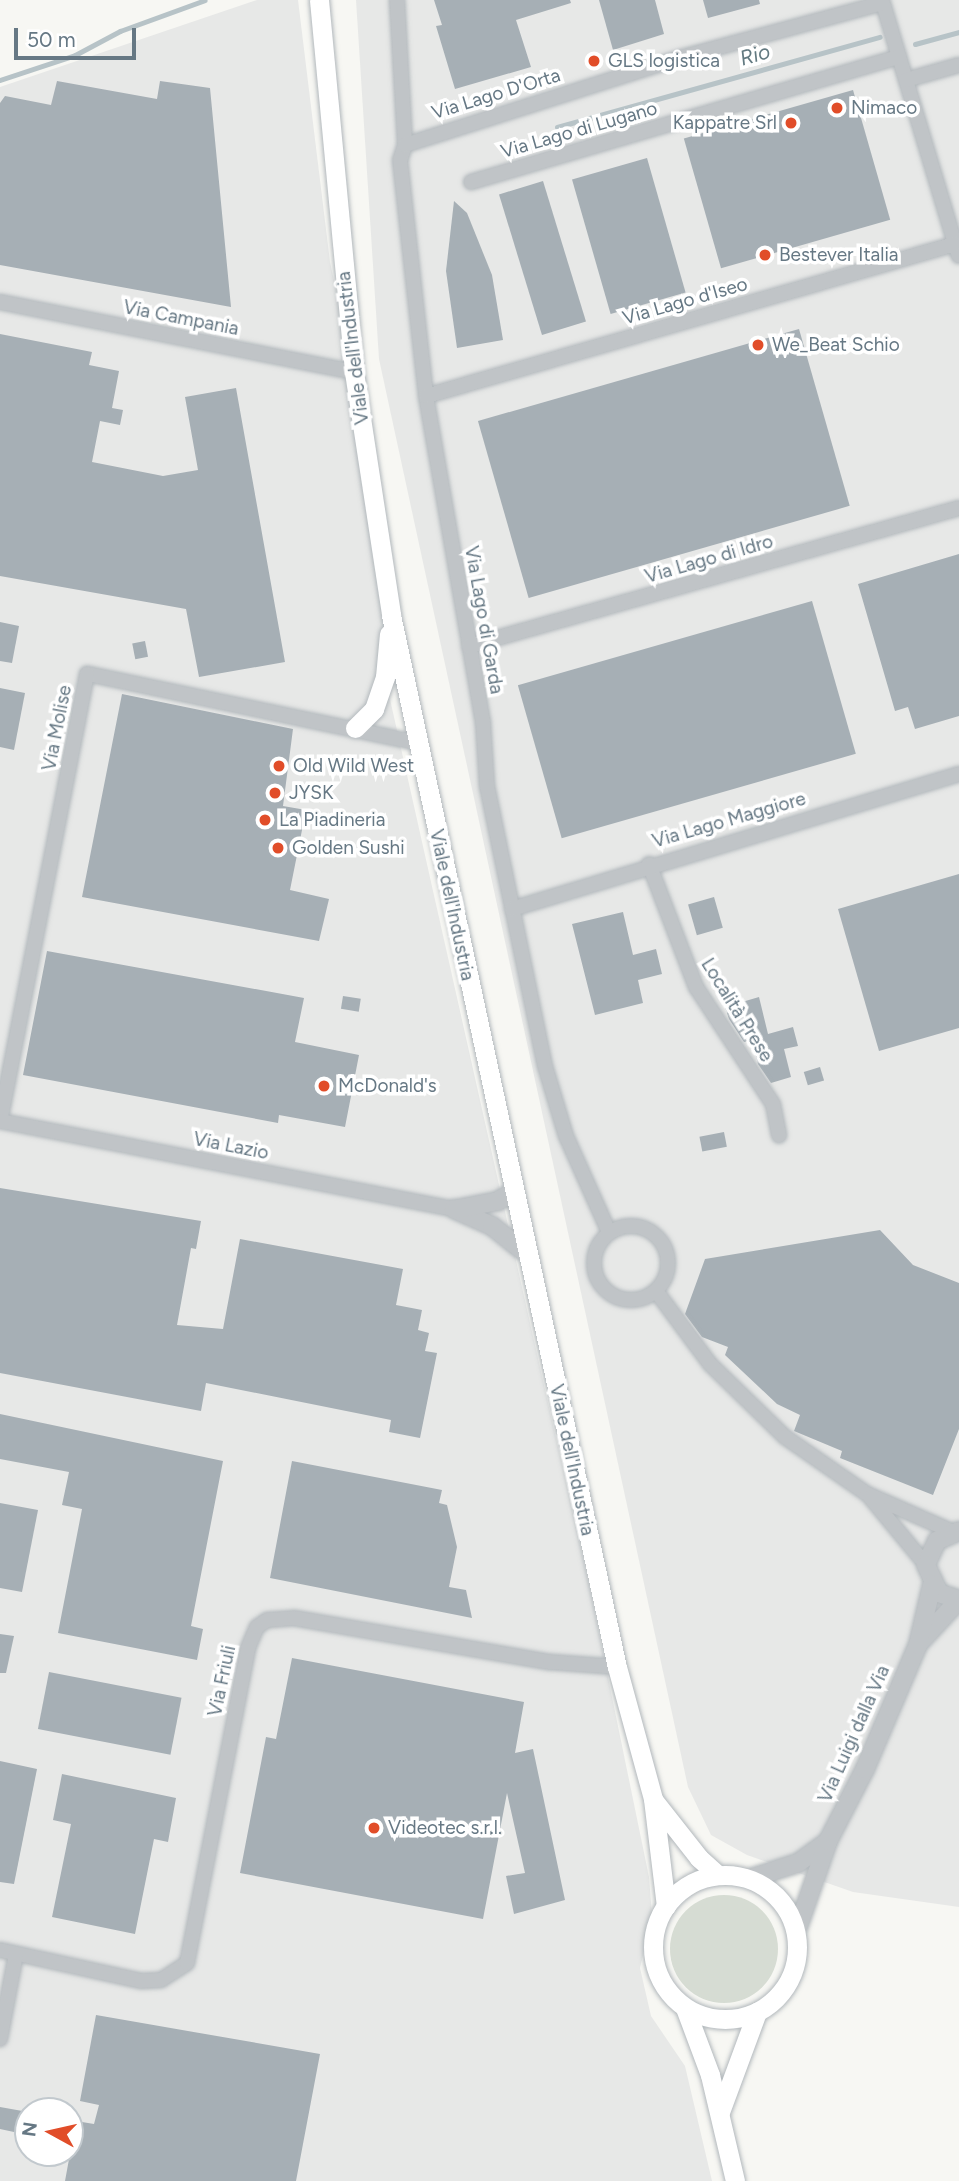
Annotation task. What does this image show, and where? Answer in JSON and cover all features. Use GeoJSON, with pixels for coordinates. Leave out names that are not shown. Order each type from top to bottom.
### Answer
{"type":"FeatureCollection","features":[{"type":"Feature","properties":{"kind":"main road","name":"Viale dell'Industria"},"geometry":{"type":"LineString","coordinates":[[319,0],[354,372],[391,615],[617,1667],[653,1799],[666,1906],[657,1923],[654,1961],[666,1987],[685,2008],[720,2112],[735,2181]]}},
{"type":"Feature","properties":{"kind":"main road"},"geometry":{"type":"LineString","coordinates":[[355,728],[374,709],[385,677],[391,615]]}},
{"type":"Feature","properties":{"kind":"main road","name":"Viale dell'Industria"},"geometry":{"type":"LineString","coordinates":[[653,1799],[699,1858],[718,1875]]}},
{"type":"Feature","properties":{"kind":"main road"},"geometry":{"type":"LineString","coordinates":[[666,1906],[689,1885],[718,1875],[748,1878],[779,1900],[796,1933],[795,1962],[785,1988],[757,2012],[733,2020],[708,2018],[685,2008]]}},
{"type":"Feature","properties":{"kind":"main road"},"geometry":{"type":"LineString","coordinates":[[720,2112],[757,2012]]}},
{"type":"Feature","properties":{"kind":"street","name":"Via Lago di Garda"},"geometry":{"type":"LineString","coordinates":[[397,0],[405,145],[400,160],[426,396],[483,722],[487,786],[545,1066],[563,1124],[610,1232]]}},
{"type":"Feature","properties":{"kind":"street","name":"Via Lago D'Orta"},"geometry":{"type":"LineString","coordinates":[[405,145],[679,58],[883,2]]}},
{"type":"Feature","properties":{"kind":"street"},"geometry":{"type":"LineString","coordinates":[[883,2],[957,250]]}},
{"type":"Feature","properties":{"kind":"street","name":"Via Lago di Lugano"},"geometry":{"type":"LineString","coordinates":[[471,182],[899,57]]}},
{"type":"Feature","properties":{"kind":"street"},"geometry":{"type":"LineString","coordinates":[[906,80],[959,65]]}},
{"type":"Feature","properties":{"kind":"street","name":"Via Lago d'Iseo"},"geometry":{"type":"LineString","coordinates":[[426,396],[957,250]]}},
{"type":"Feature","properties":{"kind":"street","name":"Via Campania"},"geometry":{"type":"LineString","coordinates":[[0,302],[354,372]]}},
{"type":"Feature","properties":{"kind":"street","name":"Via Lago di Idro"},"geometry":{"type":"LineString","coordinates":[[469,646],[959,508]]}},
{"type":"Feature","properties":{"kind":"street","name":"Via Molise"},"geometry":{"type":"LineString","coordinates":[[0,1121],[87,674],[418,743]]}},
{"type":"Feature","properties":{"kind":"street","name":"Via Lago Maggiore"},"geometry":{"type":"LineString","coordinates":[[512,909],[649,864],[959,774]]}},
{"type":"Feature","properties":{"kind":"street","name":"Località Prese"},"geometry":{"type":"LineString","coordinates":[[649,864],[696,987],[773,1104],[779,1135]]}},
{"type":"Feature","properties":{"kind":"street","name":"Via Lazio"},"geometry":{"type":"LineString","coordinates":[[0,1121],[454,1209]]}},
{"type":"Feature","properties":{"kind":"street"},"geometry":{"type":"LineString","coordinates":[[454,1209],[498,1201],[514,1191]]}},
{"type":"Feature","properties":{"kind":"street"},"geometry":{"type":"LineString","coordinates":[[454,1209],[492,1226],[527,1254]]}},
{"type":"Feature","properties":{"kind":"street"},"geometry":{"type":"LineString","coordinates":[[641,1227],[660,1239],[668,1261],[656,1291],[634,1301],[611,1295],[602,1287],[594,1264],[601,1241],[610,1232],[641,1227]]}},
{"type":"Feature","properties":{"kind":"street"},"geometry":{"type":"LineString","coordinates":[[656,1291],[710,1364],[785,1437],[867,1494],[956,1532]]}},
{"type":"Feature","properties":{"kind":"street"},"geometry":{"type":"LineString","coordinates":[[867,1494],[926,1565],[932,1585],[959,1600]]}},
{"type":"Feature","properties":{"kind":"street"},"geometry":{"type":"LineString","coordinates":[[926,1565],[937,1541],[956,1532]]}},
{"type":"Feature","properties":{"kind":"street","name":"Via Luigi dalla Via"},"geometry":{"type":"LineString","coordinates":[[796,1933],[828,1840],[865,1769],[918,1645],[932,1585]]}},
{"type":"Feature","properties":{"kind":"street","name":"Via Luigi dalla Via"},"geometry":{"type":"LineString","coordinates":[[918,1645],[959,1600]]}},
{"type":"Feature","properties":{"kind":"street","name":"Via Friuli"},"geometry":{"type":"LineString","coordinates":[[16,1954],[141,1981],[174,1975],[187,1963],[248,1648],[257,1627],[267,1620],[294,1618],[551,1662],[617,1667]]}},
{"type":"Feature","properties":{"kind":"street","name":"Via Luigi dalla Via"},"geometry":{"type":"LineString","coordinates":[[748,1878],[798,1863],[828,1840]]}},
{"type":"Feature","properties":{"kind":"street"},"geometry":{"type":"LineString","coordinates":[[0,1950],[16,1954],[0,2039]]}},
{"type":"Feature","properties":{"kind":"shaded area"},"geometry":{"type":"Polygon","coordinates":[[[257,0],[298,0],[330,262],[354,372],[391,615],[385,677],[590,1590],[649,1877],[652,1916],[640,1968],[651,2016],[685,2066],[712,2181],[0,2181],[0,87],[257,0]]]}},
{"type":"Feature","properties":{"kind":"shaded area"},"geometry":{"type":"Polygon","coordinates":[[[356,0],[959,0],[959,1907],[853,1892],[747,1855],[711,1835],[688,1787],[379,359],[356,0]]]}},
{"type":"Feature","properties":{"kind":"shaded area"},"geometry":{"type":"Polygon","coordinates":[[[724,1895],[745,1899],[762,1911],[774,1928],[778,1949],[774,1970],[762,1987],[745,1999],[724,2003],[703,1999],[686,1987],[674,1970],[670,1949],[674,1928],[686,1911],[703,1899],[724,1895]]]}},
{"type":"Feature","properties":{"kind":"building"},"geometry":{"type":"Polygon","coordinates":[[[434,0],[570,0],[571,3],[516,20],[531,67],[455,89],[436,26],[442,25],[434,0]]]}},
{"type":"Feature","properties":{"kind":"building"},"geometry":{"type":"Polygon","coordinates":[[[599,0],[655,0],[664,34],[613,50],[599,0]]]}},
{"type":"Feature","properties":{"kind":"building"},"geometry":{"type":"Polygon","coordinates":[[[703,0],[759,0],[760,4],[708,18],[703,0]]]}},
{"type":"Feature","properties":{"kind":"building"},"geometry":{"type":"Polygon","coordinates":[[[57,81],[157,99],[160,81],[210,88],[231,307],[0,265],[0,103],[5,96],[51,105],[57,81]]]}},
{"type":"Feature","properties":{"kind":"building"},"geometry":{"type":"Polygon","coordinates":[[[853,90],[890,220],[721,268],[684,139],[853,90]]]}},
{"type":"Feature","properties":{"kind":"building"},"geometry":{"type":"Polygon","coordinates":[[[647,158],[686,293],[611,314],[572,179],[647,158]]]}},
{"type":"Feature","properties":{"kind":"building"},"geometry":{"type":"Polygon","coordinates":[[[543,181],[586,322],[542,335],[499,194],[543,181]]]}},
{"type":"Feature","properties":{"kind":"building"},"geometry":{"type":"Polygon","coordinates":[[[454,201],[467,213],[492,275],[503,340],[457,348],[446,271],[454,201]]]}},
{"type":"Feature","properties":{"kind":"building"},"geometry":{"type":"Polygon","coordinates":[[[799,329],[850,506],[529,598],[478,421],[799,329]]]}},
{"type":"Feature","properties":{"kind":"building"},"geometry":{"type":"Polygon","coordinates":[[[0,334],[92,352],[89,365],[119,371],[112,408],[123,410],[120,425],[100,421],[92,462],[163,476],[198,470],[185,397],[236,388],[285,662],[199,677],[186,609],[0,576],[0,334]]]}},
{"type":"Feature","properties":{"kind":"building"},"geometry":{"type":"Polygon","coordinates":[[[959,554],[959,716],[915,729],[908,707],[895,711],[858,584],[959,554]]]}},
{"type":"Feature","properties":{"kind":"building"},"geometry":{"type":"Polygon","coordinates":[[[812,601],[856,754],[562,838],[518,685],[812,601]]]}},
{"type":"Feature","properties":{"kind":"building"},"geometry":{"type":"Polygon","coordinates":[[[0,622],[19,626],[12,663],[0,661],[0,622]]]}},
{"type":"Feature","properties":{"kind":"building"},"geometry":{"type":"Polygon","coordinates":[[[145,641],[148,657],[135,659],[132,643],[145,641]]]}},
{"type":"Feature","properties":{"kind":"building"},"geometry":{"type":"Polygon","coordinates":[[[0,688],[25,693],[14,750],[0,747],[0,688]]]}},
{"type":"Feature","properties":{"kind":"building"},"geometry":{"type":"Polygon","coordinates":[[[122,694],[293,729],[283,806],[306,810],[290,890],[329,899],[319,941],[82,897],[122,694]]]}},
{"type":"Feature","properties":{"kind":"building"},"geometry":{"type":"Polygon","coordinates":[[[959,874],[959,1028],[879,1051],[838,909],[959,874]]]}},
{"type":"Feature","properties":{"kind":"building"},"geometry":{"type":"Polygon","coordinates":[[[714,897],[723,928],[697,935],[688,904],[714,897]]]}},
{"type":"Feature","properties":{"kind":"building"},"geometry":{"type":"Polygon","coordinates":[[[623,912],[633,955],[656,949],[662,974],[638,980],[643,1003],[595,1015],[572,924],[623,912]]]}},
{"type":"Feature","properties":{"kind":"building"},"geometry":{"type":"Polygon","coordinates":[[[47,951],[304,998],[295,1042],[359,1055],[345,1127],[279,1115],[278,1123],[23,1075],[47,951]]]}},
{"type":"Feature","properties":{"kind":"building"},"geometry":{"type":"Polygon","coordinates":[[[343,996],[361,999],[359,1012],[341,1009],[343,996]]]}},
{"type":"Feature","properties":{"kind":"building"},"geometry":{"type":"Polygon","coordinates":[[[759,997],[768,1034],[793,1027],[798,1046],[784,1049],[791,1077],[771,1083],[758,1064],[752,1040],[744,1042],[729,1019],[725,1007],[759,997]]]}},
{"type":"Feature","properties":{"kind":"building"},"geometry":{"type":"Polygon","coordinates":[[[820,1067],[824,1080],[808,1085],[804,1072],[820,1067]]]}},
{"type":"Feature","properties":{"kind":"building"},"geometry":{"type":"Polygon","coordinates":[[[724,1132],[727,1147],[702,1151],[699,1137],[724,1132]]]}},
{"type":"Feature","properties":{"kind":"building"},"geometry":{"type":"Polygon","coordinates":[[[0,1188],[201,1221],[196,1249],[191,1248],[177,1325],[223,1329],[240,1239],[403,1269],[396,1305],[422,1310],[418,1330],[429,1333],[425,1351],[437,1353],[420,1438],[389,1432],[391,1420],[206,1383],[201,1411],[0,1373],[0,1188]]]}},
{"type":"Feature","properties":{"kind":"building"},"geometry":{"type":"Polygon","coordinates":[[[880,1230],[913,1265],[959,1283],[959,1429],[933,1495],[840,1458],[842,1451],[794,1431],[800,1415],[777,1404],[725,1355],[728,1347],[702,1337],[685,1314],[705,1259],[880,1230]]]}},
{"type":"Feature","properties":{"kind":"building"},"geometry":{"type":"Polygon","coordinates":[[[0,1414],[223,1461],[191,1626],[203,1629],[197,1660],[58,1633],[82,1509],[62,1505],[69,1472],[0,1459],[0,1414]]]}},
{"type":"Feature","properties":{"kind":"building"},"geometry":{"type":"Polygon","coordinates":[[[292,1461],[442,1490],[439,1503],[447,1505],[457,1547],[449,1587],[466,1590],[472,1618],[270,1578],[292,1461]]]}},
{"type":"Feature","properties":{"kind":"building"},"geometry":{"type":"Polygon","coordinates":[[[0,1503],[38,1510],[22,1592],[0,1588],[0,1503]]]}},
{"type":"Feature","properties":{"kind":"building"},"geometry":{"type":"Polygon","coordinates":[[[0,1634],[14,1636],[6,1673],[0,1673],[0,1634]]]}},
{"type":"Feature","properties":{"kind":"building"},"geometry":{"type":"Polygon","coordinates":[[[292,1658],[524,1702],[515,1753],[533,1749],[565,1900],[514,1914],[506,1876],[525,1873],[507,1793],[483,1919],[240,1873],[266,1737],[276,1739],[292,1658]]]}},
{"type":"Feature","properties":{"kind":"building"},"geometry":{"type":"Polygon","coordinates":[[[49,1672],[182,1698],[170,1755],[38,1729],[49,1672]]]}},
{"type":"Feature","properties":{"kind":"building"},"geometry":{"type":"Polygon","coordinates":[[[0,1761],[37,1769],[14,1884],[0,1882],[0,1761]]]}},
{"type":"Feature","properties":{"kind":"building"},"geometry":{"type":"Polygon","coordinates":[[[62,1774],[176,1798],[168,1842],[154,1839],[135,1934],[52,1917],[71,1824],[53,1820],[62,1774]]]}},
{"type":"Feature","properties":{"kind":"building"},"geometry":{"type":"Polygon","coordinates":[[[96,2015],[320,2054],[296,2181],[65,2181],[68,2167],[84,2167],[84,2122],[94,2124],[99,2105],[84,2102],[84,2097],[81,2097],[96,2015]]]}},
{"type":"Feature","properties":{"kind":"building"},"geometry":{"type":"Polygon","coordinates":[[[0,2107],[14,2110],[14,2132],[0,2129],[0,2107]]]}},
{"type":"Feature","properties":{"kind":"waterway"},"geometry":{"type":"LineString","coordinates":[[0,80],[75,55],[120,31],[205,0]]}},
{"type":"Feature","properties":{"kind":"waterway","name":"Rio"},"geometry":{"type":"LineString","coordinates":[[915,44],[959,32]]}},
{"type":"Feature","properties":{"kind":"waterway","name":"Rio"},"geometry":{"type":"LineString","coordinates":[[557,127],[880,37]]}},
{"type":"Feature","properties":{"kind":"place","name":"GLS logistica"},"geometry":{"type":"Point","coordinates":[594,61]}},
{"type":"Feature","properties":{"kind":"place","name":"Nimaco"},"geometry":{"type":"Point","coordinates":[837,108]}},
{"type":"Feature","properties":{"kind":"place","name":"Kappatre Srl"},"geometry":{"type":"Point","coordinates":[791,123]}},
{"type":"Feature","properties":{"kind":"place","name":"Bestever Italia"},"geometry":{"type":"Point","coordinates":[765,255]}},
{"type":"Feature","properties":{"kind":"place","name":"We_Beat Schio"},"geometry":{"type":"Point","coordinates":[758,345]}},
{"type":"Feature","properties":{"kind":"place","name":"Old Wild West"},"geometry":{"type":"Point","coordinates":[279,766]}},
{"type":"Feature","properties":{"kind":"place","name":"JYSK"},"geometry":{"type":"Point","coordinates":[275,793]}},
{"type":"Feature","properties":{"kind":"place","name":"La Piadineria"},"geometry":{"type":"Point","coordinates":[265,820]}},
{"type":"Feature","properties":{"kind":"place","name":"Golden Sushi"},"geometry":{"type":"Point","coordinates":[278,848]}},
{"type":"Feature","properties":{"kind":"place","name":"McDonald's"},"geometry":{"type":"Point","coordinates":[324,1086]}},
{"type":"Feature","properties":{"kind":"place","name":"Videotec s.r.l."},"geometry":{"type":"Point","coordinates":[374,1828]}}]}
